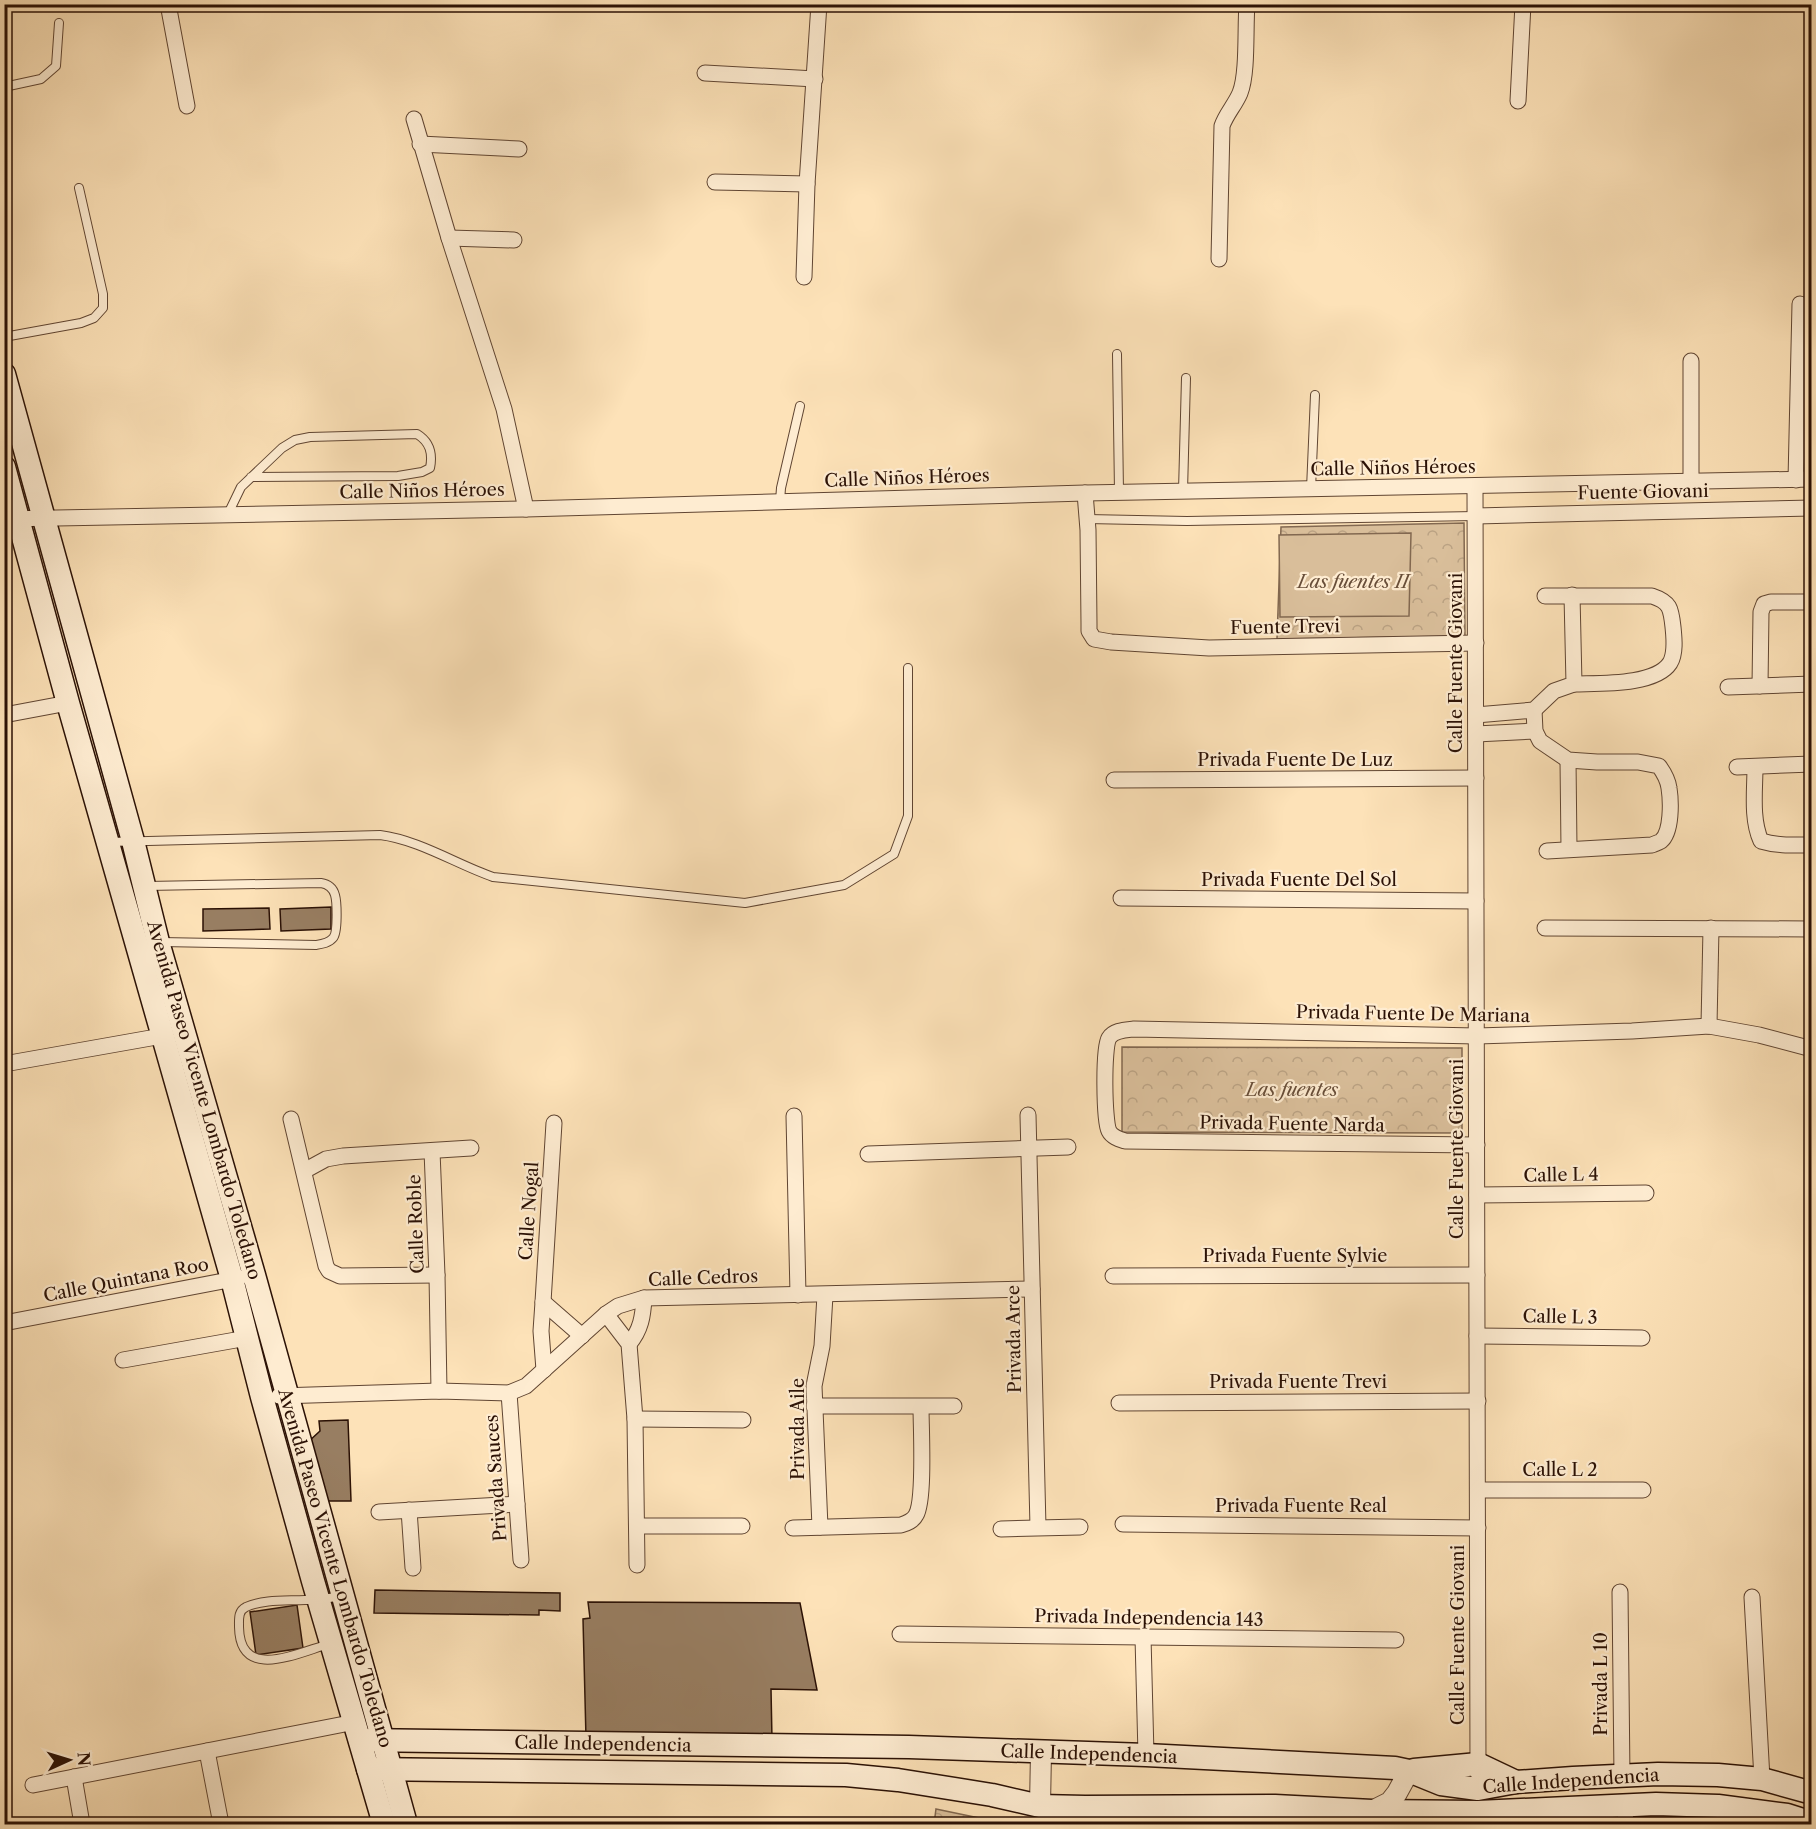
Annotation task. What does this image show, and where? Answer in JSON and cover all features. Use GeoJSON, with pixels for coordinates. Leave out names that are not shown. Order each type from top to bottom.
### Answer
{"type":"FeatureCollection","features":[{"type":"Feature","properties":{"kind":"main road","name":"Avenida Paseo Vicente Lombardo Toledano"},"geometry":{"type":"LineString","coordinates":[[4,374],[133,841],[132,886]]}},
{"type":"Feature","properties":{"kind":"main road","name":"Avenida Paseo Vicente Lombardo Toledano"},"geometry":{"type":"LineString","coordinates":[[4,467],[12,519],[68,703],[107,842],[132,886],[243,1277],[247,1338],[262,1397],[384,1824]]}},
{"type":"Feature","properties":{"kind":"main road","name":"Avenida Paseo Vicente Lombardo Toledano"},"geometry":{"type":"LineString","coordinates":[[147,942],[162,1036],[243,1277],[286,1396],[406,1824]]}},
{"type":"Feature","properties":{"kind":"main road","name":"Calle Independencia"},"geometry":{"type":"LineString","coordinates":[[358,1731],[383,1741],[909,1747],[1146,1755],[1395,1768],[1441,1784],[1478,1789],[1516,1782],[1658,1774],[1718,1775],[1762,1779],[1812,1793]]}},
{"type":"Feature","properties":{"kind":"main road"},"geometry":{"type":"LineString","coordinates":[[1409,1771],[1478,1764],[1516,1782]]}},
{"type":"Feature","properties":{"kind":"main road","name":"Calle Independencia"},"geometry":{"type":"LineString","coordinates":[[368,1769],[846,1775],[898,1779],[992,1795],[1040,1806],[1208,1815],[1275,1806],[1478,1818],[1626,1815],[1656,1804],[1718,1806],[1812,1823]]}},
{"type":"Feature","properties":{"kind":"street"},"geometry":{"type":"LineString","coordinates":[[168,4],[187,106]]}},
{"type":"Feature","properties":{"kind":"street"},"geometry":{"type":"LineString","coordinates":[[804,278],[807,184],[819,4]]}},
{"type":"Feature","properties":{"kind":"street"},"geometry":{"type":"LineString","coordinates":[[1219,259],[1222,126],[1226,115],[1240,94],[1243,80],[1246,4]]}},
{"type":"Feature","properties":{"kind":"street"},"geometry":{"type":"LineString","coordinates":[[1518,101],[1523,4]]}},
{"type":"Feature","properties":{"kind":"street"},"geometry":{"type":"LineString","coordinates":[[705,73],[814,79]]}},
{"type":"Feature","properties":{"kind":"street"},"geometry":{"type":"LineString","coordinates":[[414,119],[448,238],[504,409],[526,509]]}},
{"type":"Feature","properties":{"kind":"street"},"geometry":{"type":"LineString","coordinates":[[420,144],[519,149]]}},
{"type":"Feature","properties":{"kind":"street"},"geometry":{"type":"LineString","coordinates":[[715,183],[807,184]]}},
{"type":"Feature","properties":{"kind":"street"},"geometry":{"type":"LineString","coordinates":[[448,238],[514,240]]}},
{"type":"Feature","properties":{"kind":"street"},"geometry":{"type":"LineString","coordinates":[[1796,480],[1800,304]]}},
{"type":"Feature","properties":{"kind":"street"},"geometry":{"type":"LineString","coordinates":[[1691,361],[1691,481]]}},
{"type":"Feature","properties":{"kind":"street","name":"Calle Niños Héroes"},"geometry":{"type":"LineString","coordinates":[[12,519],[526,509],[1119,492],[1812,479]]}},
{"type":"Feature","properties":{"kind":"street","name":"Calle Fuente Giovani"},"geometry":{"type":"LineString","coordinates":[[1475,486],[1478,1818]]}},
{"type":"Feature","properties":{"kind":"street"},"geometry":{"type":"LineString","coordinates":[[1085,493],[1087,519]]}},
{"type":"Feature","properties":{"kind":"street","name":"Fuente Giovani"},"geometry":{"type":"LineString","coordinates":[[1476,516],[1812,508]]}},
{"type":"Feature","properties":{"kind":"street","name":"Fuente Trevi"},"geometry":{"type":"LineString","coordinates":[[1087,519],[1089,631],[1094,639],[1209,648],[1476,643]]}},
{"type":"Feature","properties":{"kind":"street"},"geometry":{"type":"LineString","coordinates":[[1572,595],[1574,684]]}},
{"type":"Feature","properties":{"kind":"street"},"geometry":{"type":"LineString","coordinates":[[1476,715],[1533,710],[1554,691],[1574,684],[1649,678],[1670,663],[1674,636],[1672,612],[1664,600],[1639,595],[1545,596]]}},
{"type":"Feature","properties":{"kind":"street"},"geometry":{"type":"LineString","coordinates":[[1760,686],[1761,612],[1764,604],[1812,602]]}},
{"type":"Feature","properties":{"kind":"street"},"geometry":{"type":"LineString","coordinates":[[1728,687],[1812,684]]}},
{"type":"Feature","properties":{"kind":"street"},"geometry":{"type":"LineString","coordinates":[[4,715],[68,703]]}},
{"type":"Feature","properties":{"kind":"street"},"geometry":{"type":"LineString","coordinates":[[1533,710],[1535,731],[1540,741],[1568,760],[1638,762],[1659,766],[1667,782],[1669,800],[1669,824],[1661,842],[1547,851]]}},
{"type":"Feature","properties":{"kind":"street"},"geometry":{"type":"LineString","coordinates":[[1476,734],[1535,731]]}},
{"type":"Feature","properties":{"kind":"street"},"geometry":{"type":"LineString","coordinates":[[1568,760],[1569,848]]}},
{"type":"Feature","properties":{"kind":"street"},"geometry":{"type":"LineString","coordinates":[[1737,767],[1812,764]]}},
{"type":"Feature","properties":{"kind":"street"},"geometry":{"type":"LineString","coordinates":[[1755,767],[1755,820],[1761,841],[1783,845],[1812,845]]}},
{"type":"Feature","properties":{"kind":"street","name":"Privada Fuente De Luz"},"geometry":{"type":"LineString","coordinates":[[1114,780],[1476,778]]}},
{"type":"Feature","properties":{"kind":"street","name":"Privada Fuente Del Sol"},"geometry":{"type":"LineString","coordinates":[[1121,898],[1476,901]]}},
{"type":"Feature","properties":{"kind":"street"},"geometry":{"type":"LineString","coordinates":[[1545,928],[1812,929]]}},
{"type":"Feature","properties":{"kind":"street"},"geometry":{"type":"LineString","coordinates":[[1708,1026],[1711,928]]}},
{"type":"Feature","properties":{"kind":"street","name":"Privada Fuente De Mariana"},"geometry":{"type":"LineString","coordinates":[[1110,1133],[1107,1123],[1106,1046],[1110,1036],[1119,1031],[1134,1029],[1477,1036],[1708,1026],[1759,1035],[1812,1049]]}},
{"type":"Feature","properties":{"kind":"street"},"geometry":{"type":"LineString","coordinates":[[4,1064],[162,1036]]}},
{"type":"Feature","properties":{"kind":"street","name":"Privada Arce"},"geometry":{"type":"LineString","coordinates":[[1028,1114],[1038,1527]]}},
{"type":"Feature","properties":{"kind":"street"},"geometry":{"type":"LineString","coordinates":[[794,1116],[798,1295]]}},
{"type":"Feature","properties":{"kind":"street"},"geometry":{"type":"LineString","coordinates":[[291,1119],[329,1271],[340,1276],[437,1275]]}},
{"type":"Feature","properties":{"kind":"street","name":"Calle Nogal"},"geometry":{"type":"LineString","coordinates":[[544,1370],[543,1302],[554,1123]]}},
{"type":"Feature","properties":{"kind":"street","name":"Privada Fuente Narda"},"geometry":{"type":"LineString","coordinates":[[1110,1133],[1115,1138],[1125,1141],[1477,1145]]}},
{"type":"Feature","properties":{"kind":"street"},"geometry":{"type":"LineString","coordinates":[[868,1154],[1068,1147]]}},
{"type":"Feature","properties":{"kind":"street"},"geometry":{"type":"LineString","coordinates":[[432,1151],[471,1148]]}},
{"type":"Feature","properties":{"kind":"street","name":"Calle Roble"},"geometry":{"type":"LineString","coordinates":[[304,1171],[317,1163],[343,1156],[432,1151],[439,1391]]}},
{"type":"Feature","properties":{"kind":"street","name":"Calle L 4"},"geometry":{"type":"LineString","coordinates":[[1477,1195],[1646,1193]]}},
{"type":"Feature","properties":{"kind":"street","name":"Privada Fuente Sylvie"},"geometry":{"type":"LineString","coordinates":[[1113,1276],[1477,1275]]}},
{"type":"Feature","properties":{"kind":"street","name":"Calle Quintana Roo"},"geometry":{"type":"LineString","coordinates":[[4,1323],[243,1277]]}},
{"type":"Feature","properties":{"kind":"street","name":"Calle Cedros"},"geometry":{"type":"LineString","coordinates":[[510,1394],[526,1386],[606,1314],[625,1303],[644,1298],[1032,1289]]}},
{"type":"Feature","properties":{"kind":"street","name":"Privada Aile"},"geometry":{"type":"LineString","coordinates":[[820,1527],[814,1386],[822,1346],[825,1295]]}},
{"type":"Feature","properties":{"kind":"street"},"geometry":{"type":"LineString","coordinates":[[629,1344],[639,1330],[644,1298]]}},
{"type":"Feature","properties":{"kind":"street"},"geometry":{"type":"LineString","coordinates":[[543,1302],[582,1336]]}},
{"type":"Feature","properties":{"kind":"street"},"geometry":{"type":"LineString","coordinates":[[606,1314],[629,1344],[635,1419],[637,1565]]}},
{"type":"Feature","properties":{"kind":"street","name":"Calle L 3"},"geometry":{"type":"LineString","coordinates":[[1477,1336],[1642,1338]]}},
{"type":"Feature","properties":{"kind":"street"},"geometry":{"type":"LineString","coordinates":[[123,1360],[247,1338]]}},
{"type":"Feature","properties":{"kind":"street"},"geometry":{"type":"LineString","coordinates":[[262,1397],[439,1391],[510,1394]]}},
{"type":"Feature","properties":{"kind":"street","name":"Privada Sauces"},"geometry":{"type":"LineString","coordinates":[[510,1394],[521,1560]]}},
{"type":"Feature","properties":{"kind":"street","name":"Privada Fuente Trevi"},"geometry":{"type":"LineString","coordinates":[[1119,1403],[1478,1401]]}},
{"type":"Feature","properties":{"kind":"street"},"geometry":{"type":"LineString","coordinates":[[814,1406],[954,1406]]}},
{"type":"Feature","properties":{"kind":"street"},"geometry":{"type":"LineString","coordinates":[[793,1528],[901,1525],[915,1518],[921,1503],[921,1407]]}},
{"type":"Feature","properties":{"kind":"street"},"geometry":{"type":"LineString","coordinates":[[635,1419],[743,1420]]}},
{"type":"Feature","properties":{"kind":"street","name":"Calle L 2"},"geometry":{"type":"LineString","coordinates":[[1478,1491],[1643,1490]]}},
{"type":"Feature","properties":{"kind":"street"},"geometry":{"type":"LineString","coordinates":[[379,1512],[517,1504]]}},
{"type":"Feature","properties":{"kind":"street"},"geometry":{"type":"LineString","coordinates":[[409,1510],[413,1568]]}},
{"type":"Feature","properties":{"kind":"street","name":"Privada Fuente Real"},"geometry":{"type":"LineString","coordinates":[[1123,1524],[1478,1528]]}},
{"type":"Feature","properties":{"kind":"street"},"geometry":{"type":"LineString","coordinates":[[637,1526],[742,1526]]}},
{"type":"Feature","properties":{"kind":"street"},"geometry":{"type":"LineString","coordinates":[[1001,1529],[1080,1527]]}},
{"type":"Feature","properties":{"kind":"street","name":"Privada L 10"},"geometry":{"type":"LineString","coordinates":[[1620,1592],[1622,1777]]}},
{"type":"Feature","properties":{"kind":"street"},"geometry":{"type":"LineString","coordinates":[[1752,1597],[1762,1779]]}},
{"type":"Feature","properties":{"kind":"street","name":"Privada Independencia 143"},"geometry":{"type":"LineString","coordinates":[[900,1634],[1396,1640]]}},
{"type":"Feature","properties":{"kind":"street"},"geometry":{"type":"LineString","coordinates":[[1143,1637],[1146,1755]]}},
{"type":"Feature","properties":{"kind":"street"},"geometry":{"type":"LineString","coordinates":[[33,1785],[207,1751],[358,1731]]}},
{"type":"Feature","properties":{"kind":"street"},"geometry":{"type":"LineString","coordinates":[[207,1751],[221,1824]]}},
{"type":"Feature","properties":{"kind":"street"},"geometry":{"type":"LineString","coordinates":[[1040,1806],[1041,1752]]}},
{"type":"Feature","properties":{"kind":"street"},"geometry":{"type":"LineString","coordinates":[[1372,1811],[1390,1802],[1409,1771]]}},
{"type":"Feature","properties":{"kind":"street"},"geometry":{"type":"LineString","coordinates":[[74,1777],[82,1824]]}},
{"type":"Feature","properties":{"kind":"lane"},"geometry":{"type":"LineString","coordinates":[[4,87],[41,79],[56,66],[59,23]]}},
{"type":"Feature","properties":{"kind":"lane"},"geometry":{"type":"LineString","coordinates":[[4,337],[81,323],[94,318],[103,308],[103,294],[79,188]]}},
{"type":"Feature","properties":{"kind":"lane"},"geometry":{"type":"LineString","coordinates":[[1117,354],[1119,492]]}},
{"type":"Feature","properties":{"kind":"lane"},"geometry":{"type":"LineString","coordinates":[[1183,491],[1186,378]]}},
{"type":"Feature","properties":{"kind":"lane"},"geometry":{"type":"LineString","coordinates":[[1311,489],[1315,395]]}},
{"type":"Feature","properties":{"kind":"lane"},"geometry":{"type":"LineString","coordinates":[[780,501],[780,488],[801,406]]}},
{"type":"Feature","properties":{"kind":"lane"},"geometry":{"type":"LineString","coordinates":[[228,514],[240,487],[282,448],[295,440],[310,437],[417,434],[425,439],[432,459],[430,468],[422,472],[398,476],[251,477]]}},
{"type":"Feature","properties":{"kind":"lane"},"geometry":{"type":"LineString","coordinates":[[1087,519],[1187,521],[1476,516]]}},
{"type":"Feature","properties":{"kind":"lane"},"geometry":{"type":"LineString","coordinates":[[107,842],[380,835],[398,838],[493,877],[745,903],[844,885],[894,854],[909,816],[908,669]]}},
{"type":"Feature","properties":{"kind":"lane"},"geometry":{"type":"LineString","coordinates":[[132,886],[321,883],[327,884],[335,894],[336,931],[327,943],[316,945],[147,942]]}},
{"type":"Feature","properties":{"kind":"lane"},"geometry":{"type":"LineString","coordinates":[[342,1596],[319,1600],[262,1603],[247,1607],[239,1616],[239,1636],[243,1650],[250,1656],[262,1660],[278,1659],[331,1644],[353,1635]]}},
{"type":"Feature","properties":{"kind":"green space","name":"Las fuentes II"},"geometry":{"type":"Polygon","coordinates":[[[1464,523],[1465,636],[1277,639],[1281,527],[1464,523]]]}},
{"type":"Feature","properties":{"kind":"green space"},"geometry":{"type":"Polygon","coordinates":[[[1411,533],[1409,616],[1280,617],[1279,535],[1411,533]]]}},
{"type":"Feature","properties":{"kind":"green space","name":"Las fuentes"},"geometry":{"type":"Polygon","coordinates":[[[1122,1047],[1462,1048],[1462,1133],[1122,1132],[1122,1047]]]}},
{"type":"Feature","properties":{"kind":"green space"},"geometry":{"type":"Polygon","coordinates":[[[936,1809],[1008,1824],[934,1824],[936,1809]]]}},
{"type":"Feature","properties":{"kind":"building"},"geometry":{"type":"Polygon","coordinates":[[[331,907],[331,929],[281,931],[280,909],[331,907]]]}},
{"type":"Feature","properties":{"kind":"building"},"geometry":{"type":"Polygon","coordinates":[[[269,908],[270,929],[203,931],[203,909],[269,908]]]}},
{"type":"Feature","properties":{"kind":"building"},"geometry":{"type":"Polygon","coordinates":[[[348,1420],[351,1501],[322,1501],[307,1443],[320,1431],[319,1421],[348,1420]]]}},
{"type":"Feature","properties":{"kind":"building"},"geometry":{"type":"Polygon","coordinates":[[[375,1590],[560,1593],[560,1611],[539,1610],[539,1615],[374,1613],[375,1590]]]}},
{"type":"Feature","properties":{"kind":"building"},"geometry":{"type":"Polygon","coordinates":[[[588,1602],[800,1603],[817,1690],[771,1689],[772,1740],[586,1738],[583,1619],[590,1618],[588,1602]]]}},
{"type":"Feature","properties":{"kind":"building"},"geometry":{"type":"Polygon","coordinates":[[[297,1605],[303,1648],[256,1655],[250,1612],[297,1605]]]}}]}
